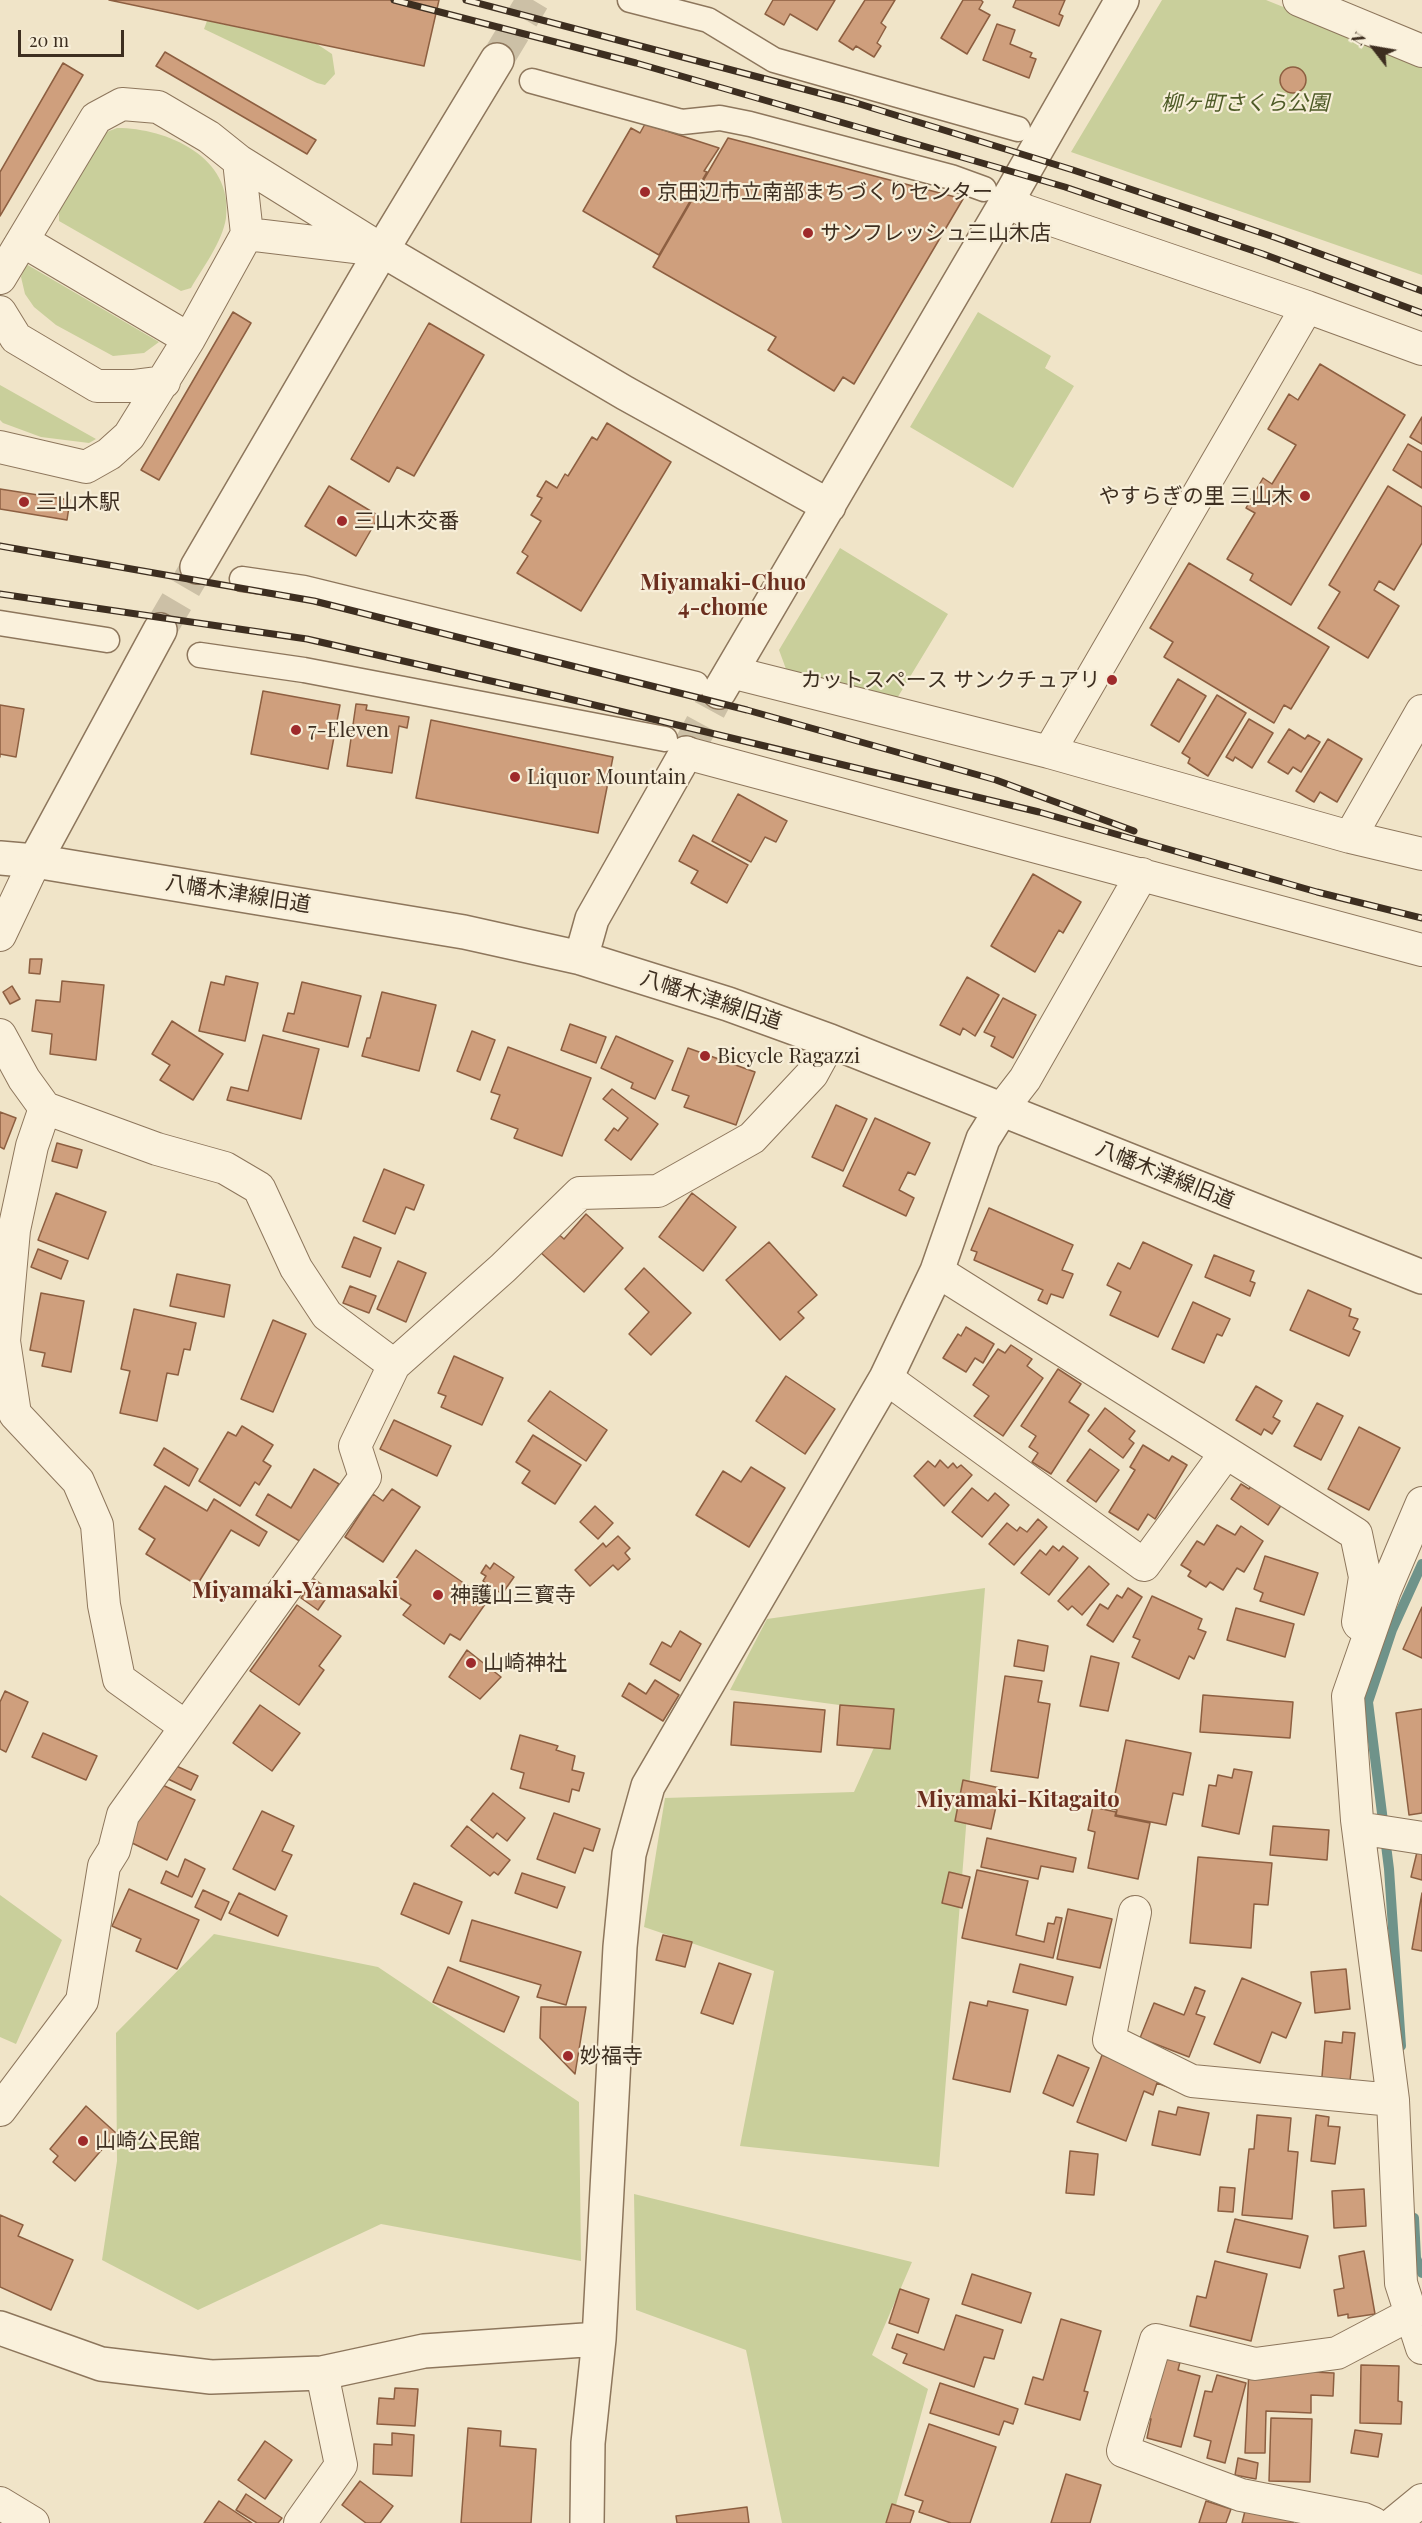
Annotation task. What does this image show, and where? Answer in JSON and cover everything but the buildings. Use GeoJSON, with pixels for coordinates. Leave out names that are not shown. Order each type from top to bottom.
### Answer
{"type":"FeatureCollection","features":[{"type":"Feature","properties":{"kind":"street"},"geometry":{"type":"LineString","coordinates":[[630,0],[708,20],[774,60],[1018,129]]}},
{"type":"Feature","properties":{"kind":"street"},"geometry":{"type":"LineString","coordinates":[[716,682],[829,506],[996,195],[1122,0]]}},
{"type":"Feature","properties":{"kind":"street"},"geometry":{"type":"LineString","coordinates":[[1299,0],[1422,51]]}},
{"type":"Feature","properties":{"kind":"street"},"geometry":{"type":"LineString","coordinates":[[197,567],[382,250],[497,60]]}},
{"type":"Feature","properties":{"kind":"street"},"geometry":{"type":"LineString","coordinates":[[532,81],[682,122],[720,118],[750,124],[951,177],[996,195],[1026,211],[1307,307],[1422,349]]}},
{"type":"Feature","properties":{"kind":"street"},"geometry":{"type":"LineString","coordinates":[[0,278],[96,118],[122,104],[158,106],[209,137],[239,161],[382,250],[625,393],[829,506]]}},
{"type":"Feature","properties":{"kind":"street"},"geometry":{"type":"LineString","coordinates":[[0,447],[86,467],[109,454],[129,436],[164,382],[247,234],[239,161]]}},
{"type":"Feature","properties":{"kind":"street"},"geometry":{"type":"LineString","coordinates":[[247,234],[382,250]]}},
{"type":"Feature","properties":{"kind":"street"},"geometry":{"type":"LineString","coordinates":[[22,241],[189,339]]}},
{"type":"Feature","properties":{"kind":"street"},"geometry":{"type":"LineString","coordinates":[[1049,752],[1307,307]]}},
{"type":"Feature","properties":{"kind":"street"},"geometry":{"type":"LineString","coordinates":[[0,312],[16,338],[97,386],[133,386],[164,382]]}},
{"type":"Feature","properties":{"kind":"street"},"geometry":{"type":"LineString","coordinates":[[242,579],[304,588],[716,682],[1049,752],[1350,837],[1422,854]]}},
{"type":"Feature","properties":{"kind":"street"},"geometry":{"type":"LineString","coordinates":[[0,623],[107,640]]}},
{"type":"Feature","properties":{"kind":"street"},"geometry":{"type":"LineString","coordinates":[[0,935],[35,861],[160,630]]}},
{"type":"Feature","properties":{"kind":"street"},"geometry":{"type":"LineString","coordinates":[[200,656],[304,670],[675,746],[1422,950]]}},
{"type":"Feature","properties":{"kind":"street"},"geometry":{"type":"LineString","coordinates":[[1350,837],[1422,711]]}},
{"type":"Feature","properties":{"kind":"street"},"geometry":{"type":"LineString","coordinates":[[581,958],[592,919],[675,746]]}},
{"type":"Feature","properties":{"kind":"street","name":"八幡木津線旧道"},"geometry":{"type":"LineString","coordinates":[[0,858],[35,861],[343,910],[464,932],[581,958],[728,1004],[830,1041],[1422,1277]]}},
{"type":"Feature","properties":{"kind":"street"},"geometry":{"type":"LineString","coordinates":[[587,2523],[588,2443],[599,2339],[620,1947],[629,1854],[648,1786],[886,1378],[937,1271],[983,1138],[1025,1079],[1142,874]]}},
{"type":"Feature","properties":{"kind":"street"},"geometry":{"type":"LineString","coordinates":[[0,1035],[24,1079],[45,1108],[157,1149],[225,1168],[259,1188],[296,1268],[327,1315],[394,1365]]}},
{"type":"Feature","properties":{"kind":"street"},"geometry":{"type":"LineString","coordinates":[[0,2110],[82,2001],[104,1866],[114,1850],[123,1815],[365,1477],[355,1446],[394,1365],[503,1268],[580,1193],[658,1191],[752,1138],[812,1074],[830,1041]]}},
{"type":"Feature","properties":{"kind":"street"},"geometry":{"type":"LineString","coordinates":[[45,1108],[32,1146],[14,1230],[4,1341],[15,1414],[78,1481],[97,1525],[104,1605],[119,1679],[186,1727]]}},
{"type":"Feature","properties":{"kind":"street"},"geometry":{"type":"LineString","coordinates":[[937,1271],[1225,1454],[1356,1534],[1365,1577],[1358,1622],[1368,1638]]}},
{"type":"Feature","properties":{"kind":"street"},"geometry":{"type":"LineString","coordinates":[[886,1378],[1144,1565],[1225,1454]]}},
{"type":"Feature","properties":{"kind":"street"},"geometry":{"type":"LineString","coordinates":[[1422,1503],[1386,1590],[1348,1696],[1358,1828],[1392,2100],[1401,2283],[1422,2348]]}},
{"type":"Feature","properties":{"kind":"street"},"geometry":{"type":"LineString","coordinates":[[1358,1828],[1422,1838]]}},
{"type":"Feature","properties":{"kind":"street"},"geometry":{"type":"LineString","coordinates":[[1135,1912],[1109,2040],[1192,2081],[1392,2100]]}},
{"type":"Feature","properties":{"kind":"street"},"geometry":{"type":"LineString","coordinates":[[1373,2523],[1364,2519],[1241,2495],[1123,2451],[1156,2340],[1255,2364],[1337,2353],[1411,2314]]}},
{"type":"Feature","properties":{"kind":"street"},"geometry":{"type":"LineString","coordinates":[[0,2328],[101,2364],[211,2377],[322,2373],[424,2351],[599,2339]]}},
{"type":"Feature","properties":{"kind":"street"},"geometry":{"type":"LineString","coordinates":[[300,2523],[341,2465],[322,2373]]}},
{"type":"Feature","properties":{"kind":"street"},"geometry":{"type":"LineString","coordinates":[[1394,2523],[1422,2500]]}},
{"type":"Feature","properties":{"kind":"street"},"geometry":{"type":"LineString","coordinates":[[0,2503],[33,2523]]}},
{"type":"Feature","properties":{"kind":"green space","name":"柳ヶ町さくら公園"},"geometry":{"type":"Polygon","coordinates":[[[1162,0],[1266,0],[1422,63],[1422,275],[1071,152],[1162,0]]]}},
{"type":"Feature","properties":{"kind":"green space"},"geometry":{"type":"Polygon","coordinates":[[[207,21],[317,44],[332,54],[335,74],[325,85],[317,83],[204,29],[207,21]]]}},
{"type":"Feature","properties":{"kind":"green space"},"geometry":{"type":"Polygon","coordinates":[[[117,128],[156,133],[176,140],[193,150],[208,163],[219,178],[226,197],[224,227],[216,246],[191,288],[181,291],[59,221],[59,206],[104,133],[117,128]]]}},
{"type":"Feature","properties":{"kind":"green space"},"geometry":{"type":"Polygon","coordinates":[[[26,264],[159,342],[144,353],[113,356],[56,325],[34,307],[25,294],[21,277],[26,264]]]}},
{"type":"Feature","properties":{"kind":"green space"},"geometry":{"type":"Polygon","coordinates":[[[978,312],[1051,356],[1045,368],[1074,386],[1013,488],[910,427],[978,312]]]}},
{"type":"Feature","properties":{"kind":"green space"},"geometry":{"type":"Polygon","coordinates":[[[0,385],[96,439],[89,443],[41,437],[3,423],[0,420],[0,385]]]}},
{"type":"Feature","properties":{"kind":"green space"},"geometry":{"type":"Polygon","coordinates":[[[840,548],[948,614],[896,700],[786,669],[779,650],[840,548]]]}},
{"type":"Feature","properties":{"kind":"green space"},"geometry":{"type":"Polygon","coordinates":[[[985,1588],[939,2167],[740,2146],[774,1971],[644,1927],[665,1798],[854,1792],[890,1712],[730,1690],[767,1619],[985,1588]]]}},
{"type":"Feature","properties":{"kind":"green space"},"geometry":{"type":"Polygon","coordinates":[[[0,1895],[62,1940],[16,2044],[0,2037],[0,1895]]]}},
{"type":"Feature","properties":{"kind":"green space"},"geometry":{"type":"Polygon","coordinates":[[[214,1934],[378,1967],[579,2102],[581,2261],[381,2224],[198,2310],[102,2260],[117,2161],[116,2033],[214,1934]]]}},
{"type":"Feature","properties":{"kind":"green space"},"geometry":{"type":"Polygon","coordinates":[[[634,2194],[912,2262],[872,2355],[928,2389],[891,2523],[782,2523],[746,2350],[636,2310],[634,2194]]]}},
{"type":"Feature","properties":{"kind":"waterway"},"geometry":{"type":"LineString","coordinates":[[1401,2046],[1389,1869],[1368,1702],[1392,1630],[1422,1564]]}},
{"type":"Feature","properties":{"kind":"waterway"},"geometry":{"type":"LineString","coordinates":[[1414,2218],[1416,2258],[1422,2273]]}},
{"type":"Feature","properties":{"kind":"tunnel"},"geometry":{"type":"LineString","coordinates":[[497,60],[533,0]]}},
{"type":"Feature","properties":{"kind":"tunnel"},"geometry":{"type":"LineString","coordinates":[[160,630],[197,567]]}},
{"type":"Feature","properties":{"kind":"tunnel"},"geometry":{"type":"LineString","coordinates":[[686,753],[719,692]]}},
{"type":"Feature","properties":{"kind":"railway"},"geometry":{"type":"LineString","coordinates":[[394,0],[636,63],[1065,187],[1263,254],[1422,313]]}},
{"type":"Feature","properties":{"kind":"railway"},"geometry":{"type":"LineString","coordinates":[[466,0],[853,102],[1073,170],[1274,237],[1422,291]]}},
{"type":"Feature","properties":{"kind":"railway"},"geometry":{"type":"LineString","coordinates":[[0,546],[314,601],[747,710],[996,780],[1134,831]]}},
{"type":"Feature","properties":{"kind":"railway"},"geometry":{"type":"LineString","coordinates":[[0,594],[307,639],[561,697],[1039,812],[1317,892],[1422,918]]}},
{"type":"Feature","properties":{"kind":"place","name":"京田辺市立南部まちづくりセンター"},"geometry":{"type":"Point","coordinates":[645,192]}},
{"type":"Feature","properties":{"kind":"place","name":"サンフレッシュ三山木店"},"geometry":{"type":"Point","coordinates":[808,233]}},
{"type":"Feature","properties":{"kind":"place","name":"やすらぎの里 三山木"},"geometry":{"type":"Point","coordinates":[1305,496]}},
{"type":"Feature","properties":{"kind":"place","name":"三山木駅"},"geometry":{"type":"Point","coordinates":[24,502]}},
{"type":"Feature","properties":{"kind":"place","name":"三山木交番"},"geometry":{"type":"Point","coordinates":[342,521]}},
{"type":"Feature","properties":{"kind":"place","name":"カットスペース サンクチュアリ"},"geometry":{"type":"Point","coordinates":[1112,680]}},
{"type":"Feature","properties":{"kind":"place","name":"7-Eleven"},"geometry":{"type":"Point","coordinates":[296,730]}},
{"type":"Feature","properties":{"kind":"place","name":"Liquor Mountain"},"geometry":{"type":"Point","coordinates":[515,777]}},
{"type":"Feature","properties":{"kind":"place","name":"Bicycle Ragazzi"},"geometry":{"type":"Point","coordinates":[705,1056]}},
{"type":"Feature","properties":{"kind":"place","name":"神護山三寳寺"},"geometry":{"type":"Point","coordinates":[438,1595]}},
{"type":"Feature","properties":{"kind":"place","name":"山崎神社"},"geometry":{"type":"Point","coordinates":[471,1663]}},
{"type":"Feature","properties":{"kind":"place","name":"妙福寺"},"geometry":{"type":"Point","coordinates":[568,2056]}},
{"type":"Feature","properties":{"kind":"place","name":"山崎公民館"},"geometry":{"type":"Point","coordinates":[83,2141]}},
{"type":"Feature","properties":{"kind":"district","name":"Miyamaki-Chuo 4-chome"},"geometry":{"type":"Point","coordinates":[723,596]}},
{"type":"Feature","properties":{"kind":"district","name":"Miyamaki-Yamasaki"},"geometry":{"type":"Point","coordinates":[295,1591]}},
{"type":"Feature","properties":{"kind":"district","name":"Miyamaki-Kitagaito"},"geometry":{"type":"Point","coordinates":[1018,1800]}}]}
